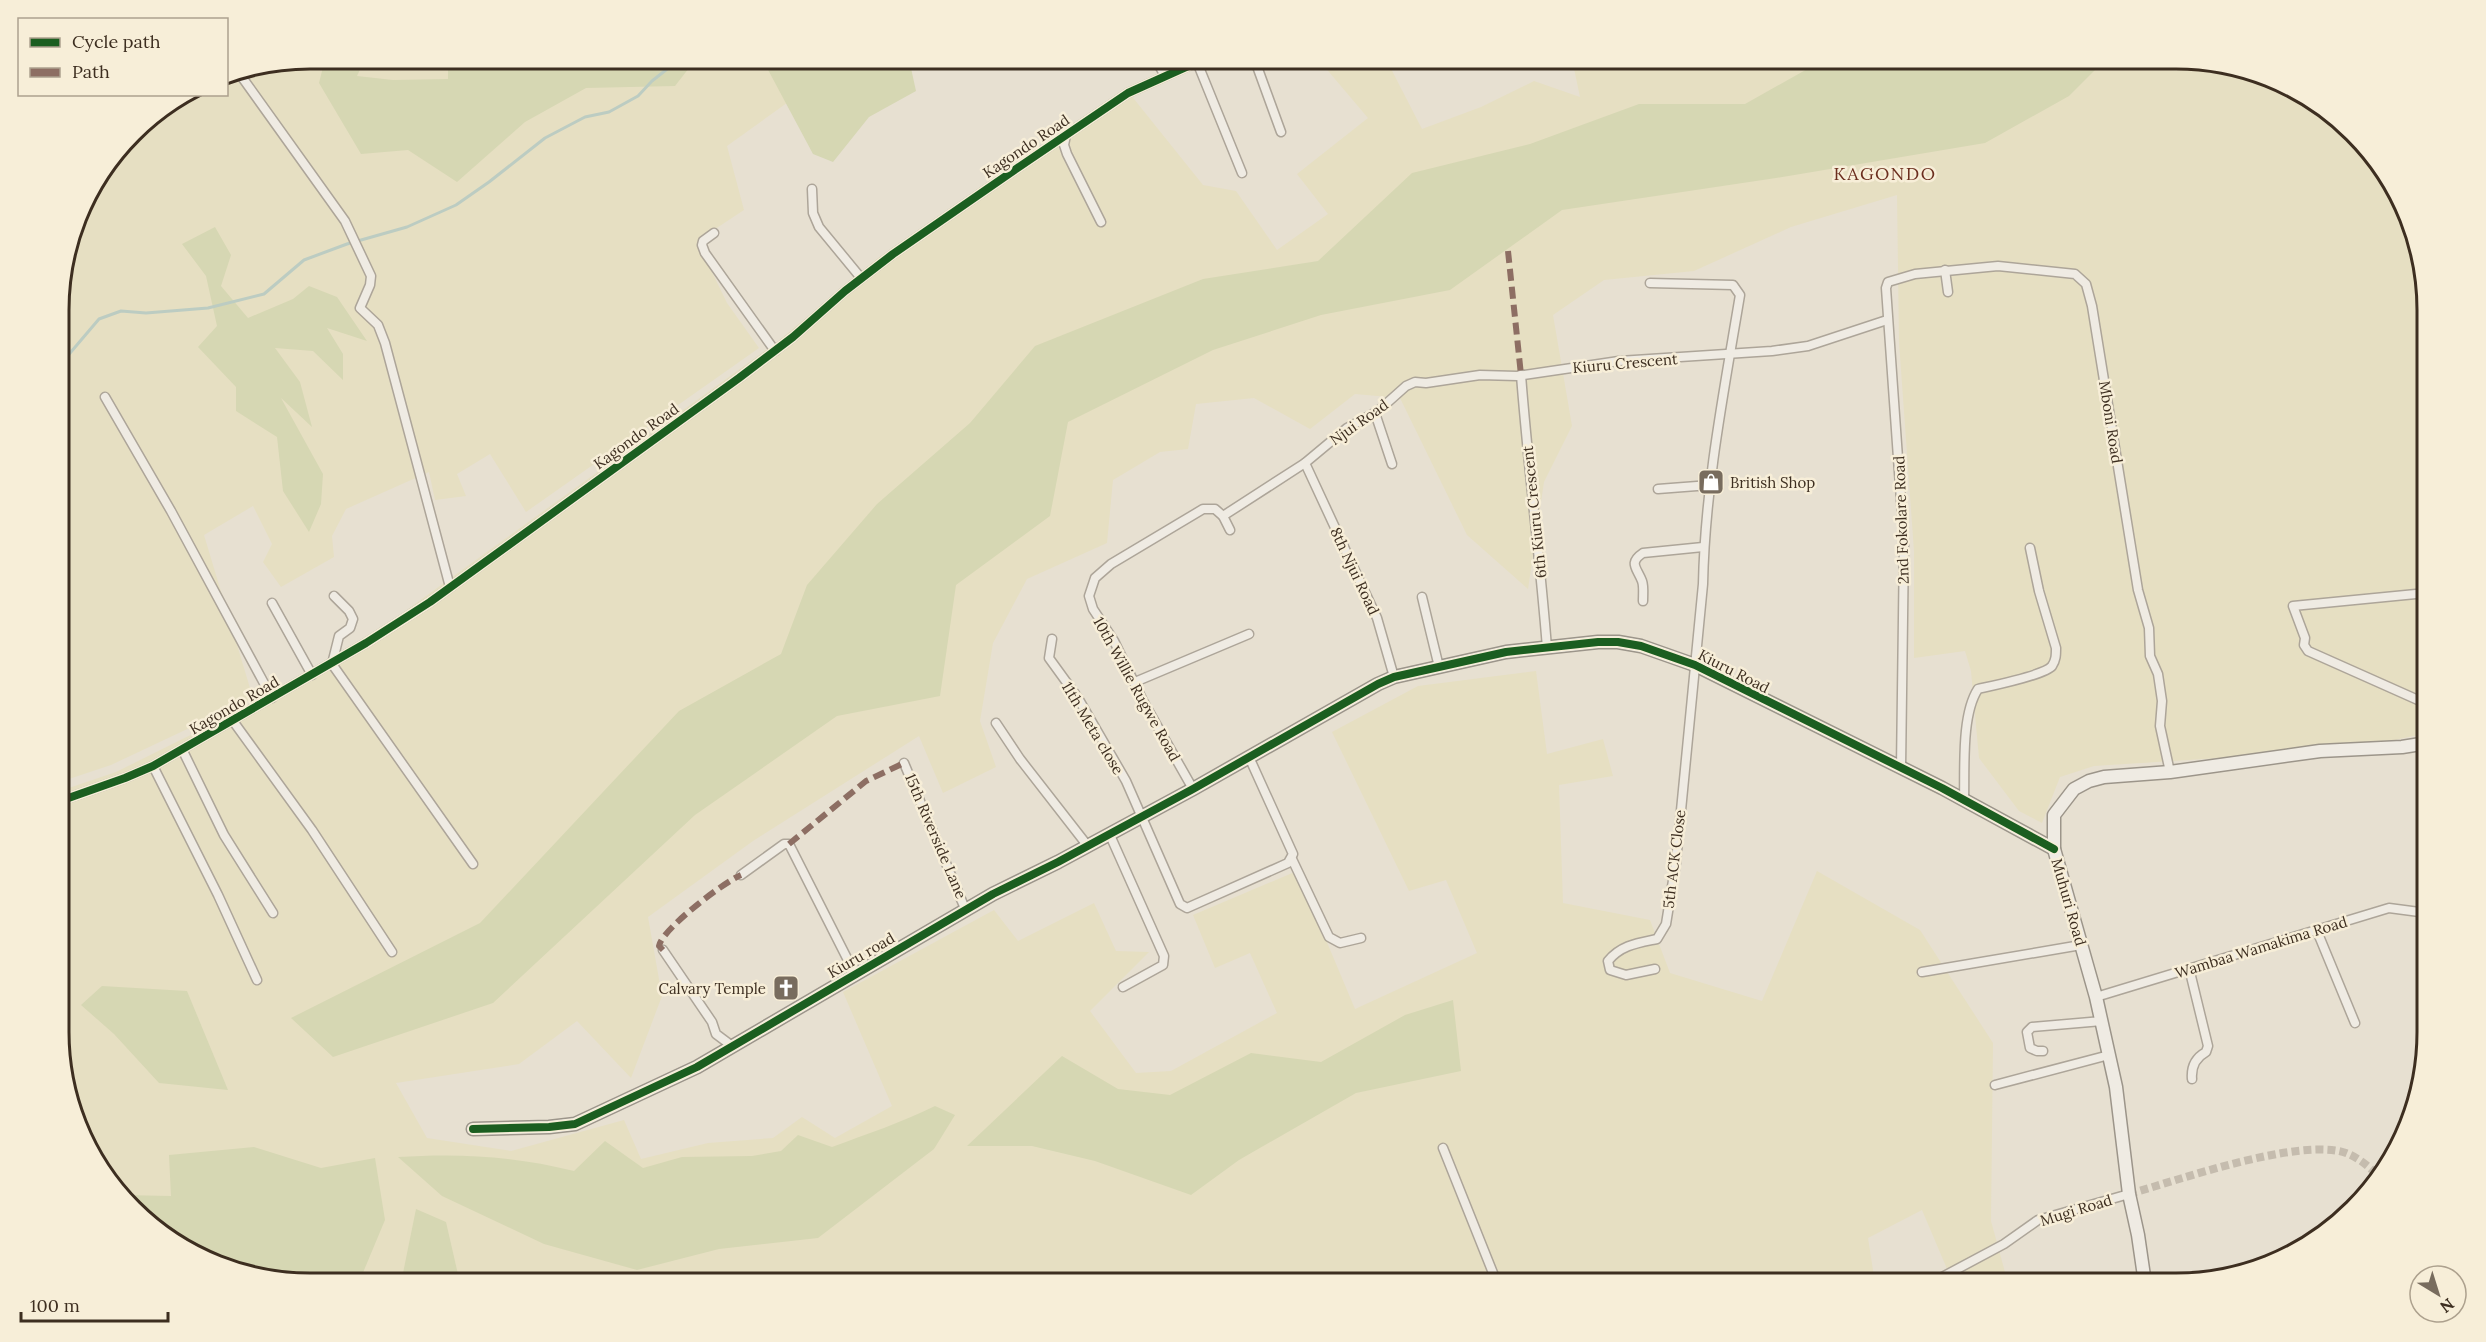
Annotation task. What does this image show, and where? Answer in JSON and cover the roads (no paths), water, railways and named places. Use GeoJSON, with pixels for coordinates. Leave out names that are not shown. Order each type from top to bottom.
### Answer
{"type":"FeatureCollection","features":[{"type":"Feature","properties":{"kind":"street"},"geometry":{"type":"LineString","coordinates":[[1161,69],[1165,76]]}},
{"type":"Feature","properties":{"kind":"street","name":"Kagondo Road"},"geometry":{"type":"LineString","coordinates":[[69,798],[125,778],[183,751],[332,664],[450,586],[665,433],[775,351],[861,278],[1128,93],[1181,69]]}},
{"type":"Feature","properties":{"kind":"street"},"geometry":{"type":"LineString","coordinates":[[1205,69],[1242,173]]}},
{"type":"Feature","properties":{"kind":"street"},"geometry":{"type":"LineString","coordinates":[[1258,69],[1281,132]]}},
{"type":"Feature","properties":{"kind":"street"},"geometry":{"type":"LineString","coordinates":[[243,78],[345,221],[371,276],[370,285],[360,308],[378,326],[385,343],[450,586]]}},
{"type":"Feature","properties":{"kind":"street"},"geometry":{"type":"LineString","coordinates":[[1066,135],[1064,145],[1067,154],[1101,222]]}},
{"type":"Feature","properties":{"kind":"street"},"geometry":{"type":"LineString","coordinates":[[812,189],[813,213],[819,227],[861,278]]}},
{"type":"Feature","properties":{"kind":"street"},"geometry":{"type":"LineString","coordinates":[[714,233],[703,241],[705,253],[775,351]]}},
{"type":"Feature","properties":{"kind":"street","name":"Mboni Road"},"geometry":{"type":"LineString","coordinates":[[1895,278],[1945,270],[1998,266],[2075,274],[2086,284],[2092,306],[2138,590],[2149,628],[2150,656],[2158,674],[2162,701],[2160,726],[2170,772]]}},
{"type":"Feature","properties":{"kind":"street"},"geometry":{"type":"LineString","coordinates":[[1945,270],[1948,292]]}},
{"type":"Feature","properties":{"kind":"street","name":"2nd Fokolare Road"},"geometry":{"type":"LineString","coordinates":[[1895,278],[1888,282],[1886,288],[1904,543],[1901,768]]}},
{"type":"Feature","properties":{"kind":"street"},"geometry":{"type":"LineString","coordinates":[[1650,283],[1733,285],[1740,295],[1710,485],[1703,547],[1703,584],[1695,665]]}},
{"type":"Feature","properties":{"kind":"street","name":"Kiuru Crescent"},"geometry":{"type":"LineString","coordinates":[[1521,375],[1619,361],[1730,355],[1808,346],[1887,320]]}},
{"type":"Feature","properties":{"kind":"street","name":"Njui Road"},"geometry":{"type":"LineString","coordinates":[[1223,516],[1307,466],[1347,428],[1375,413],[1406,386],[1415,382],[1426,383],[1480,375],[1521,375]]}},
{"type":"Feature","properties":{"kind":"street","name":"6th Kiuru Crescent"},"geometry":{"type":"LineString","coordinates":[[1521,375],[1547,648]]}},
{"type":"Feature","properties":{"kind":"street"},"geometry":{"type":"LineString","coordinates":[[105,397],[171,511],[272,698]]}},
{"type":"Feature","properties":{"kind":"street"},"geometry":{"type":"LineString","coordinates":[[1375,413],[1392,464]]}},
{"type":"Feature","properties":{"kind":"street","name":"8th Njui Road"},"geometry":{"type":"LineString","coordinates":[[1307,466],[1377,618],[1394,676]]}},
{"type":"Feature","properties":{"kind":"street"},"geometry":{"type":"LineString","coordinates":[[1658,489],[1710,485]]}},
{"type":"Feature","properties":{"kind":"street","name":"10th Willie Rugwe Road"},"geometry":{"type":"LineString","coordinates":[[1193,789],[1143,701],[1114,640],[1093,609],[1089,596],[1099,573],[1203,509],[1215,509],[1223,516]]}},
{"type":"Feature","properties":{"kind":"street"},"geometry":{"type":"LineString","coordinates":[[1223,516],[1230,530]]}},
{"type":"Feature","properties":{"kind":"street"},"geometry":{"type":"LineString","coordinates":[[1643,601],[1642,582],[1634,567],[1634,561],[1638,556],[1643,552],[1703,547]]}},
{"type":"Feature","properties":{"kind":"street"},"geometry":{"type":"LineString","coordinates":[[1964,800],[1968,719],[1972,698],[1977,689],[2040,673],[2051,668],[2056,657],[2056,648],[2039,591],[2030,548]]}},
{"type":"Feature","properties":{"kind":"street"},"geometry":{"type":"LineString","coordinates":[[2417,594],[2293,606],[2305,638],[2304,645],[2308,651],[2417,700]]}},
{"type":"Feature","properties":{"kind":"street"},"geometry":{"type":"LineString","coordinates":[[334,596],[350,611],[353,619],[350,628],[339,636],[332,664],[473,864]]}},
{"type":"Feature","properties":{"kind":"street"},"geometry":{"type":"LineString","coordinates":[[1422,597],[1439,667]]}},
{"type":"Feature","properties":{"kind":"street"},"geometry":{"type":"LineString","coordinates":[[272,603],[312,675]]}},
{"type":"Feature","properties":{"kind":"street"},"geometry":{"type":"LineString","coordinates":[[1135,682],[1249,634]]}},
{"type":"Feature","properties":{"kind":"street","name":"11th Meta close"},"geometry":{"type":"LineString","coordinates":[[1052,639],[1049,658],[1078,698],[1126,781],[1180,904],[1187,908],[1288,863],[1292,859]]}},
{"type":"Feature","properties":{"kind":"street","name":"Kiuru Road"},"geometry":{"type":"LineString","coordinates":[[1250,757],[1394,676],[1506,652],[1618,642],[1641,646],[1695,665],[1964,800],[2054,849]]}},
{"type":"Feature","properties":{"kind":"street","name":"5th ACK Close"},"geometry":{"type":"LineString","coordinates":[[1655,969],[1626,975],[1610,970],[1608,961],[1615,952],[1632,944],[1657,939],[1666,924],[1676,862],[1695,665]]}},
{"type":"Feature","properties":{"kind":"street"},"geometry":{"type":"LineString","coordinates":[[233,721],[312,830],[392,952]]}},
{"type":"Feature","properties":{"kind":"street"},"geometry":{"type":"LineString","coordinates":[[996,723],[1020,759],[1088,845]]}},
{"type":"Feature","properties":{"kind":"street","name":"Muhuri Road"},"geometry":{"type":"LineString","coordinates":[[2144,1273],[2139,1235],[2129,1194],[2116,1087],[2097,997],[2054,849],[2054,815],[2074,789],[2089,781],[2104,777],[2170,772],[2320,751],[2417,745]]}},
{"type":"Feature","properties":{"kind":"street"},"geometry":{"type":"LineString","coordinates":[[183,751],[224,835],[273,913]]}},
{"type":"Feature","properties":{"kind":"street"},"geometry":{"type":"LineString","coordinates":[[1250,757],[1293,854],[1292,859],[1329,937],[1340,943],[1361,938]]}},
{"type":"Feature","properties":{"kind":"street","name":"Kiuru road"},"geometry":{"type":"LineString","coordinates":[[473,1129],[575,1124],[697,1067],[993,894],[1058,862],[1250,757]]}},
{"type":"Feature","properties":{"kind":"street","name":"15th Riverside Lane"},"geometry":{"type":"LineString","coordinates":[[904,763],[966,910]]}},
{"type":"Feature","properties":{"kind":"street"},"geometry":{"type":"LineString","coordinates":[[153,766],[218,895],[257,980]]}},
{"type":"Feature","properties":{"kind":"street"},"geometry":{"type":"LineString","coordinates":[[1110,833],[1164,956],[1163,965],[1123,987]]}},
{"type":"Feature","properties":{"kind":"street"},"geometry":{"type":"LineString","coordinates":[[741,874],[784,844],[789,844],[855,974]]}},
{"type":"Feature","properties":{"kind":"street","name":"Wambaa Wamakima Road"},"geometry":{"type":"LineString","coordinates":[[2097,997],[2389,908],[2417,912]]}},
{"type":"Feature","properties":{"kind":"street"},"geometry":{"type":"LineString","coordinates":[[2317,931],[2355,1023]]}},
{"type":"Feature","properties":{"kind":"street"},"geometry":{"type":"LineString","coordinates":[[1922,972],[2081,945]]}},
{"type":"Feature","properties":{"kind":"street"},"geometry":{"type":"LineString","coordinates":[[663,950],[712,1022],[716,1034],[732,1046]]}},
{"type":"Feature","properties":{"kind":"street"},"geometry":{"type":"LineString","coordinates":[[2189,968],[2208,1046],[2206,1052],[2198,1056],[2192,1068],[2192,1079]]}},
{"type":"Feature","properties":{"kind":"street"},"geometry":{"type":"LineString","coordinates":[[2043,1051],[2030,1048],[2027,1032],[2032,1027],[2102,1021]]}},
{"type":"Feature","properties":{"kind":"street"},"geometry":{"type":"LineString","coordinates":[[1995,1085],[2109,1055]]}},
{"type":"Feature","properties":{"kind":"street"},"geometry":{"type":"LineString","coordinates":[[1443,1148],[1493,1273]]}},
{"type":"Feature","properties":{"kind":"street","name":"Mugi Road"},"geometry":{"type":"LineString","coordinates":[[1950,1273],[2004,1244],[2038,1220],[2129,1194]]}},
{"type":"Feature","properties":{"kind":"waterway"},"geometry":{"type":"LineString","coordinates":[[69,354],[99,319],[121,311],[146,313],[208,308],[264,294],[304,260],[347,244],[407,227],[456,205],[545,138],[585,117],[609,112],[638,96],[667,69]]}},
{"type":"Feature","properties":{"kind":"tunnel"},"geometry":{"type":"LineString","coordinates":[[2129,1194],[2239,1162],[2300,1151],[2326,1150],[2346,1153],[2373,1171]]}},
{"type":"Feature","properties":{"kind":"place","name":"British Shop"},"geometry":{"type":"Point","coordinates":[1711,482]}},
{"type":"Feature","properties":{"kind":"place","name":"Calvary Temple"},"geometry":{"type":"Point","coordinates":[786,988]}},
{"type":"Feature","properties":{"kind":"district","name":"KAGONDO"},"geometry":{"type":"Point","coordinates":[1885,173]}}]}
